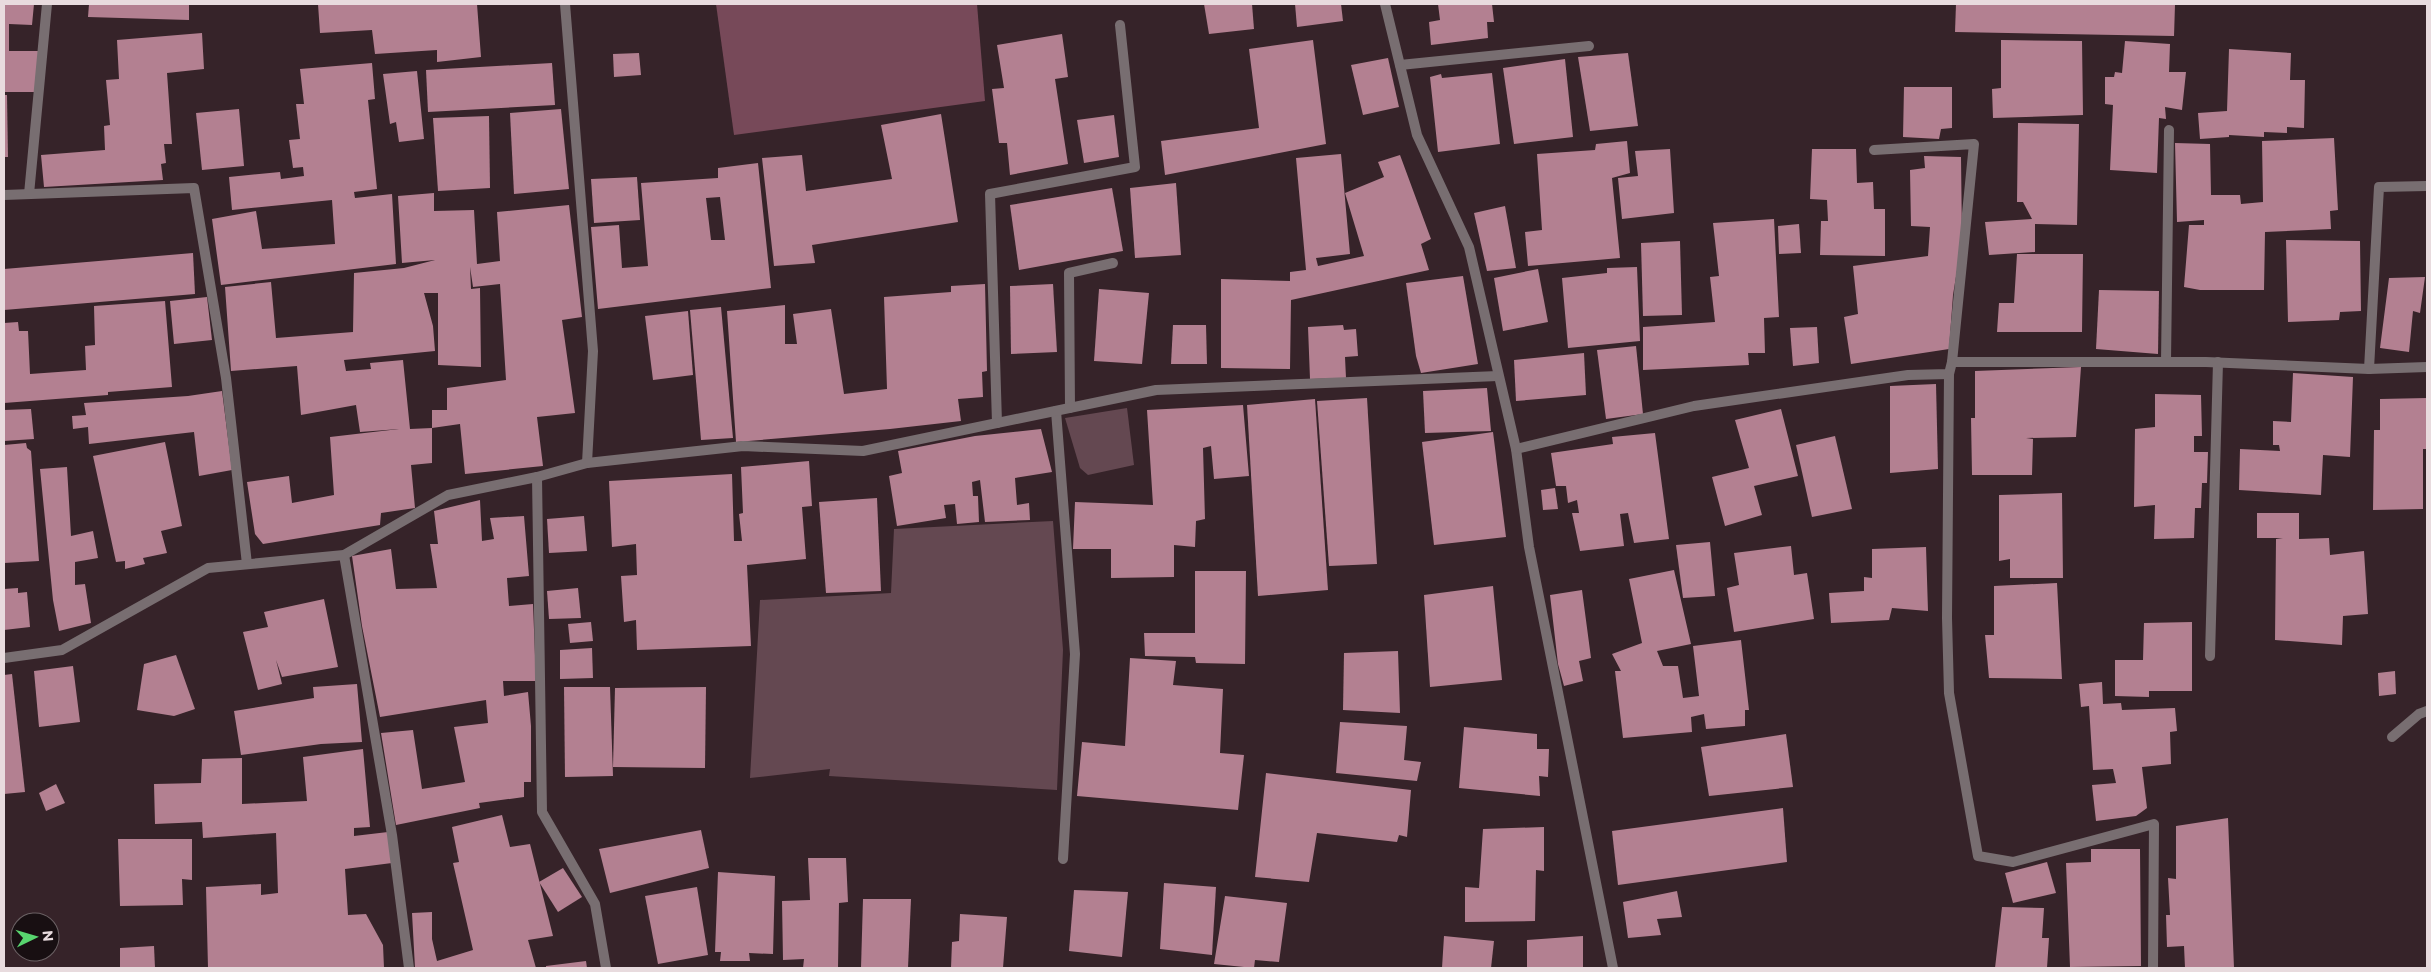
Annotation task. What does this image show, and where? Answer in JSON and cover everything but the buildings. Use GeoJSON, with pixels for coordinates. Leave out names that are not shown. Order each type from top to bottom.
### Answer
{"type":"FeatureCollection","features":[{"type":"Feature","properties":{"kind":"street"},"geometry":{"type":"LineString","coordinates":[[29,194],[47,4]]}},
{"type":"Feature","properties":{"kind":"street"},"geometry":{"type":"LineString","coordinates":[[564,4],[593,351],[587,462]]}},
{"type":"Feature","properties":{"kind":"street"},"geometry":{"type":"LineString","coordinates":[[1385,4],[1417,135],[1469,247],[1516,449],[1529,547],[1613,968]]}},
{"type":"Feature","properties":{"kind":"street"},"geometry":{"type":"LineString","coordinates":[[996,423],[990,194],[1135,167],[1120,25]]}},
{"type":"Feature","properties":{"kind":"street"},"geometry":{"type":"LineString","coordinates":[[1400,65],[1589,46]]}},
{"type":"Feature","properties":{"kind":"street"},"geometry":{"type":"LineString","coordinates":[[2166,362],[2169,130]]}},
{"type":"Feature","properties":{"kind":"street"},"geometry":{"type":"LineString","coordinates":[[1874,150],[1974,144],[1952,362],[1949,374],[1947,618],[1949,693],[1978,856],[2013,862],[2154,824],[2153,968]]}},
{"type":"Feature","properties":{"kind":"street"},"geometry":{"type":"LineString","coordinates":[[2369,369],[2379,187],[2427,186]]}},
{"type":"Feature","properties":{"kind":"street"},"geometry":{"type":"LineString","coordinates":[[4,194],[194,188],[226,378],[247,564]]}},
{"type":"Feature","properties":{"kind":"street"},"geometry":{"type":"LineString","coordinates":[[1070,408],[1069,273],[1113,263]]}},
{"type":"Feature","properties":{"kind":"street"},"geometry":{"type":"LineString","coordinates":[[1952,362],[2218,362],[2369,369],[2427,368]]}},
{"type":"Feature","properties":{"kind":"street"},"geometry":{"type":"LineString","coordinates":[[2210,656],[2218,362]]}},
{"type":"Feature","properties":{"kind":"street"},"geometry":{"type":"LineString","coordinates":[[1516,449],[1694,406],[1908,376],[1949,374]]}},
{"type":"Feature","properties":{"kind":"street"},"geometry":{"type":"LineString","coordinates":[[4,658],[62,650],[208,568],[344,555],[448,495],[537,477],[587,462],[743,446],[863,451],[1156,390],[1498,376]]}},
{"type":"Feature","properties":{"kind":"street"},"geometry":{"type":"LineString","coordinates":[[1056,410],[1076,654],[1063,859]]}},
{"type":"Feature","properties":{"kind":"street"},"geometry":{"type":"LineString","coordinates":[[537,477],[542,812],[594,904],[606,968]]}},
{"type":"Feature","properties":{"kind":"street"},"geometry":{"type":"LineString","coordinates":[[344,555],[392,835],[409,968]]}},
{"type":"Feature","properties":{"kind":"street"},"geometry":{"type":"LineString","coordinates":[[2392,737],[2419,714],[2427,711]]}},
{"type":"Feature","properties":{"kind":"shaded area"},"geometry":{"type":"Polygon","coordinates":[[[716,4],[977,4],[985,101],[734,135],[716,4]]]}},
{"type":"Feature","properties":{"kind":"shaded area"},"geometry":{"type":"Polygon","coordinates":[[[1127,408],[1134,465],[1088,475],[1080,468],[1065,418],[1127,408]]]}},
{"type":"Feature","properties":{"kind":"shaded area"},"geometry":{"type":"Polygon","coordinates":[[[1053,521],[1063,650],[1057,790],[829,776],[830,769],[750,778],[760,600],[891,593],[894,529],[1053,521]]]}}]}
